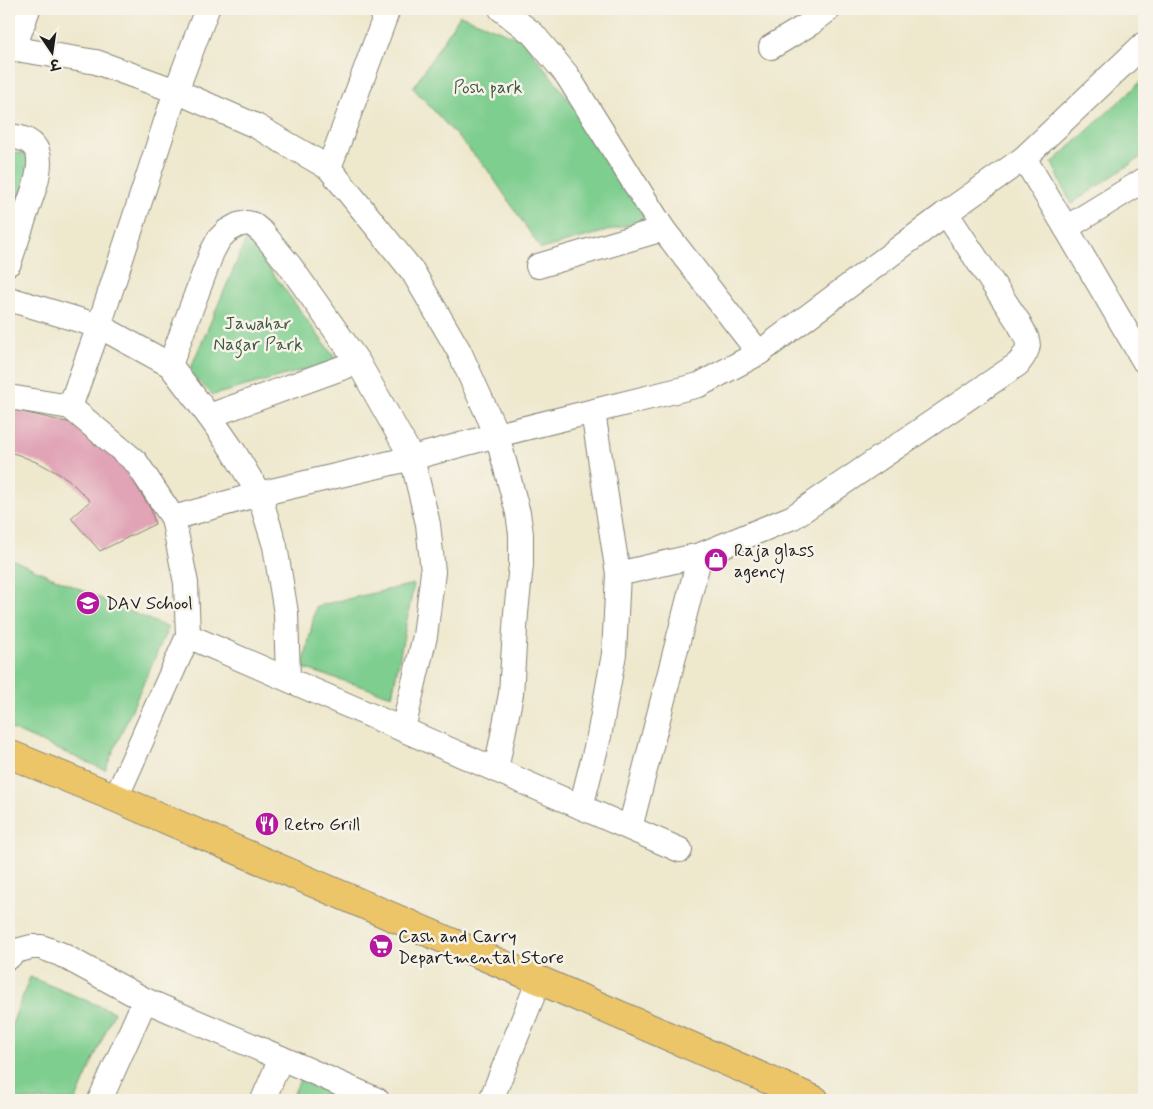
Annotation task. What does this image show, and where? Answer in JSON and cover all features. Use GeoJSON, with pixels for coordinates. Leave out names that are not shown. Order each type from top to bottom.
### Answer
{"type":"FeatureCollection","features":[{"type":"Feature","properties":{"kind":"main road"},"geometry":{"type":"LineString","coordinates":[[11,760],[116,798],[815,1100]]}},
{"type":"Feature","properties":{"kind":"street"},"geometry":{"type":"LineString","coordinates":[[28,9],[11,48],[96,62],[176,91],[256,126],[329,168],[413,272],[459,351],[497,435],[518,513],[521,534],[521,557],[511,694],[496,770]]}},
{"type":"Feature","properties":{"kind":"street"},"geometry":{"type":"LineString","coordinates":[[70,407],[99,326],[176,91],[207,9]]}},
{"type":"Feature","properties":{"kind":"street"},"geometry":{"type":"LineString","coordinates":[[329,168],[388,9]]}},
{"type":"Feature","properties":{"kind":"street"},"geometry":{"type":"LineString","coordinates":[[501,9],[534,34],[567,75],[663,229],[759,353]]}},
{"type":"Feature","properties":{"kind":"street"},"geometry":{"type":"LineString","coordinates":[[771,47],[829,9]]}},
{"type":"Feature","properties":{"kind":"street"},"geometry":{"type":"LineString","coordinates":[[173,518],[259,494],[412,458],[699,385],[759,353],[946,213],[1024,158],[1144,44]]}},
{"type":"Feature","properties":{"kind":"street"},"geometry":{"type":"LineString","coordinates":[[9,136],[29,140],[37,150],[40,160],[39,173],[9,263]]}},
{"type":"Feature","properties":{"kind":"street"},"geometry":{"type":"LineString","coordinates":[[1024,158],[1144,361]]}},
{"type":"Feature","properties":{"kind":"street"},"geometry":{"type":"LineString","coordinates":[[1066,228],[1144,180]]}},
{"type":"Feature","properties":{"kind":"street"},"geometry":{"type":"LineString","coordinates":[[618,574],[700,555],[793,517],[1018,364],[1026,354],[1029,345],[1019,323],[946,213]]}},
{"type":"Feature","properties":{"kind":"street"},"geometry":{"type":"LineString","coordinates":[[170,364],[212,252],[219,239],[227,230],[233,227],[247,223],[252,224],[262,232],[290,266],[358,362],[412,458],[428,524],[433,572],[425,636],[403,729]]}},
{"type":"Feature","properties":{"kind":"street"},"geometry":{"type":"LineString","coordinates":[[538,266],[663,229]]}},
{"type":"Feature","properties":{"kind":"street"},"geometry":{"type":"LineString","coordinates":[[9,299],[99,326],[170,364],[209,416],[234,452],[259,494],[275,546],[286,613],[288,679]]}},
{"type":"Feature","properties":{"kind":"street"},"geometry":{"type":"LineString","coordinates":[[209,416],[358,362]]}},
{"type":"Feature","properties":{"kind":"street"},"geometry":{"type":"LineString","coordinates":[[9,397],[70,407],[136,462],[173,518],[186,583],[188,636],[116,798]]}},
{"type":"Feature","properties":{"kind":"street"},"geometry":{"type":"LineString","coordinates":[[581,807],[599,736],[614,654],[618,574],[593,412]]}},
{"type":"Feature","properties":{"kind":"street"},"geometry":{"type":"LineString","coordinates":[[630,828],[700,555]]}},
{"type":"Feature","properties":{"kind":"street"},"geometry":{"type":"LineString","coordinates":[[188,636],[680,850]]}},
{"type":"Feature","properties":{"kind":"street"},"geometry":{"type":"LineString","coordinates":[[9,957],[16,951],[41,947],[60,954],[145,1000],[377,1100]]}},
{"type":"Feature","properties":{"kind":"street"},"geometry":{"type":"LineString","coordinates":[[491,1100],[539,980]]}},
{"type":"Feature","properties":{"kind":"street"},"geometry":{"type":"LineString","coordinates":[[100,1100],[145,1000]]}},
{"type":"Feature","properties":{"kind":"street"},"geometry":{"type":"LineString","coordinates":[[263,1100],[281,1058]]}},
{"type":"Feature","properties":{"kind":"green space","name":"Posh park"},"geometry":{"type":"Polygon","coordinates":[[[460,15],[523,40],[583,118],[644,217],[636,223],[541,249],[487,169],[413,88],[460,15]]]}},
{"type":"Feature","properties":{"kind":"green space"},"geometry":{"type":"Polygon","coordinates":[[[1144,79],[1144,155],[1071,204],[1052,163],[1144,79]]]}},
{"type":"Feature","properties":{"kind":"green space"},"geometry":{"type":"Polygon","coordinates":[[[9,152],[36,155],[9,226],[9,152]]]}},
{"type":"Feature","properties":{"kind":"green space","name":"Jawahar Nagar Park"},"geometry":{"type":"Polygon","coordinates":[[[247,238],[337,361],[213,395],[189,372],[247,238]]]}},
{"type":"Feature","properties":{"kind":"green space"},"geometry":{"type":"Polygon","coordinates":[[[9,558],[168,628],[105,770],[9,728],[9,558]]]}},
{"type":"Feature","properties":{"kind":"green space"},"geometry":{"type":"Polygon","coordinates":[[[414,584],[392,696],[303,668],[316,606],[414,584]]]}},
{"type":"Feature","properties":{"kind":"green space"},"geometry":{"type":"Polygon","coordinates":[[[30,977],[114,1012],[76,1100],[9,1100],[9,1032],[30,977]]]}},
{"type":"Feature","properties":{"kind":"green space"},"geometry":{"type":"Polygon","coordinates":[[[302,1075],[362,1100],[291,1100],[302,1075]]]}},
{"type":"Feature","properties":{"kind":"building"},"geometry":{"type":"Polygon","coordinates":[[[9,409],[71,423],[119,457],[151,510],[155,524],[100,551],[71,518],[90,501],[68,479],[41,464],[9,452],[9,409]]]}},
{"type":"Feature","properties":{"kind":"place","name":"Raja glass agency"},"geometry":{"type":"Point","coordinates":[716,560]}},
{"type":"Feature","properties":{"kind":"place","name":"DAV School"},"geometry":{"type":"Point","coordinates":[88,603]}},
{"type":"Feature","properties":{"kind":"place","name":"Retro Grill"},"geometry":{"type":"Point","coordinates":[267,824]}},
{"type":"Feature","properties":{"kind":"place","name":"Cash and Carry Departmental Store"},"geometry":{"type":"Point","coordinates":[381,946]}}]}
